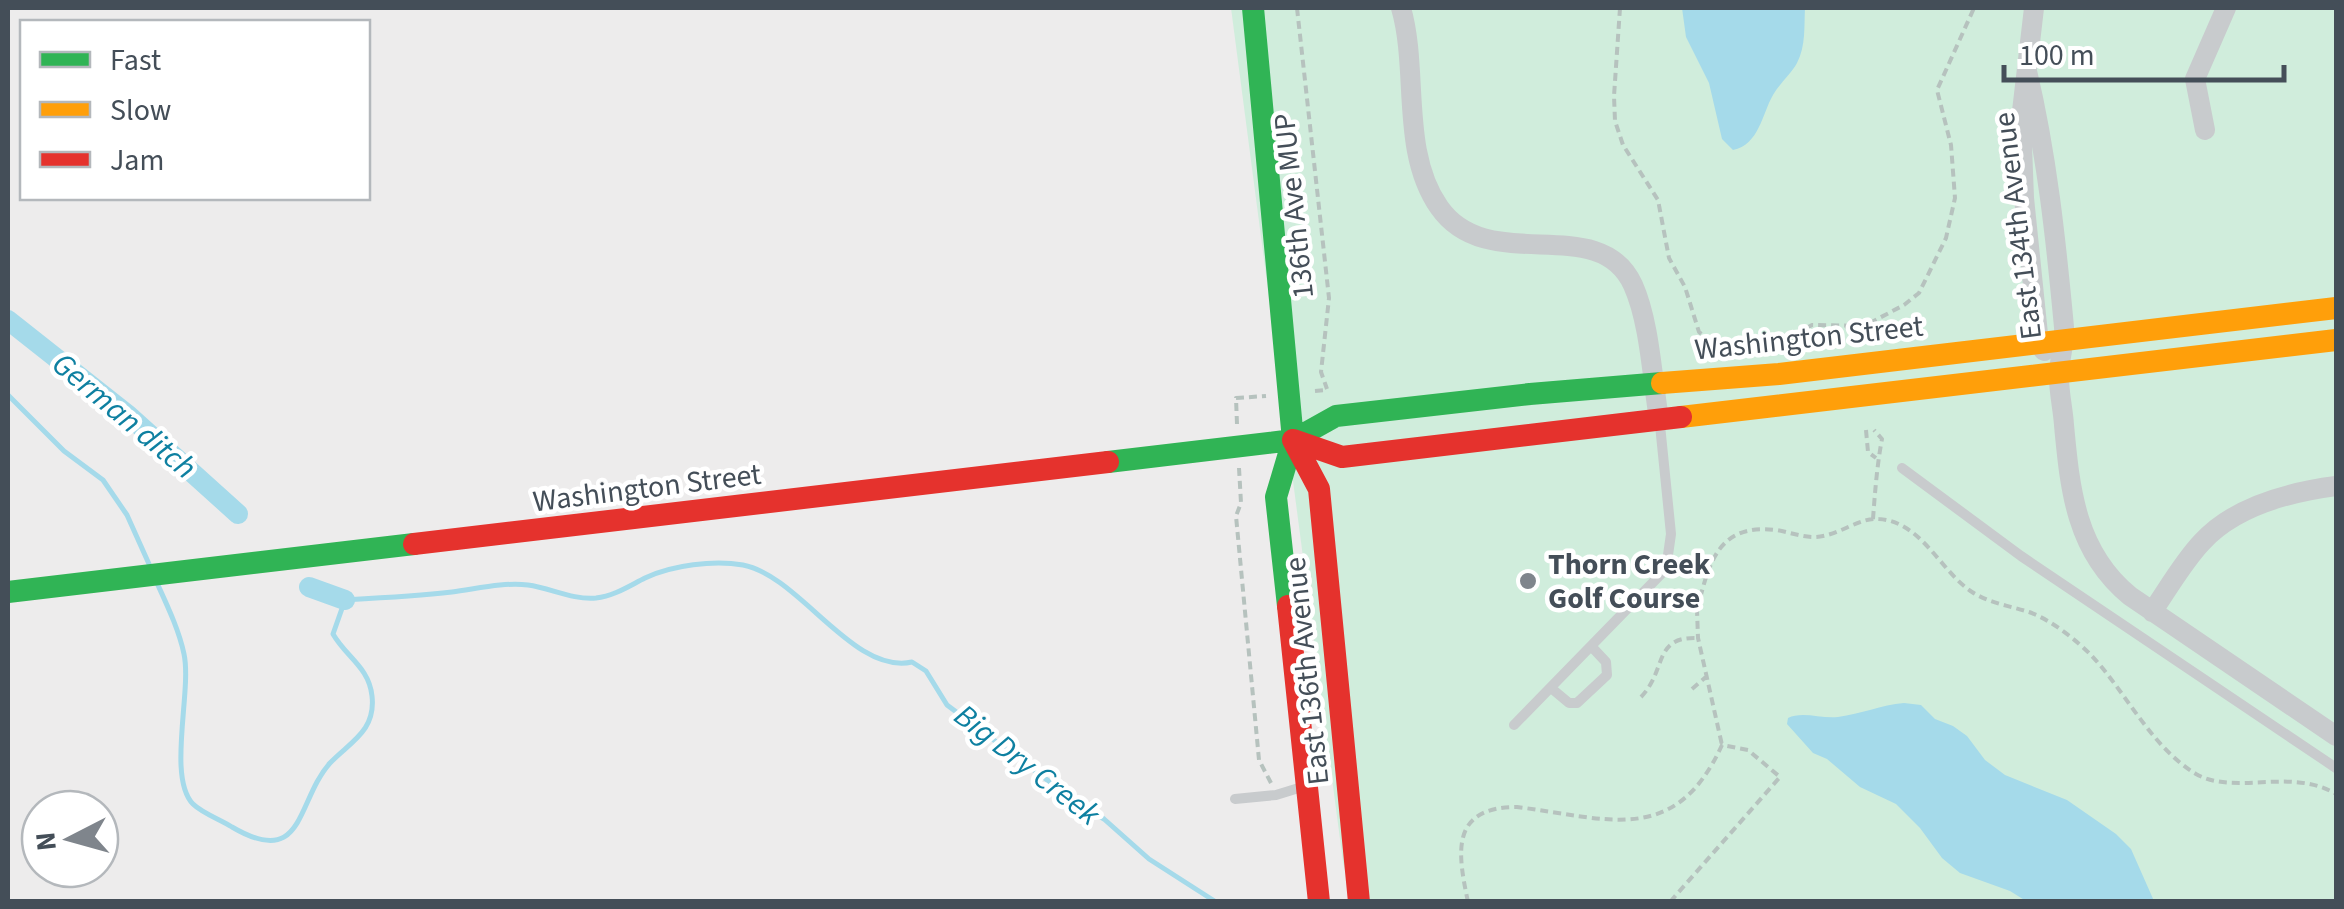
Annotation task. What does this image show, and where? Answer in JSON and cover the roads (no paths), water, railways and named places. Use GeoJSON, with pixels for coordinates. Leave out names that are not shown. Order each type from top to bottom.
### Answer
{"type":"FeatureCollection","features":[{"type":"Feature","properties":{"kind":"main road","name":"East 136th Avenue"},"geometry":{"type":"LineString","coordinates":[[1253,8],[1293,440],[1276,497],[1320,902]]}},
{"type":"Feature","properties":{"kind":"main road","name":"Washington Street"},"geometry":{"type":"LineString","coordinates":[[8,592],[1293,440],[1336,416],[1779,374],[2336,308]]}},
{"type":"Feature","properties":{"kind":"main road","name":"Washington Street"},"geometry":{"type":"LineString","coordinates":[[1293,440],[1342,457],[2336,340]]}},
{"type":"Feature","properties":{"kind":"main road","name":"East 136th Avenue"},"geometry":{"type":"LineString","coordinates":[[1293,440],[1319,489],[1359,902]]}},
{"type":"Feature","properties":{"kind":"street"},"geometry":{"type":"LineString","coordinates":[[1400,8],[1419,155],[1428,186],[1441,210],[1462,230],[1488,242],[1590,249],[1615,262],[1632,284],[1640,309],[1659,419]]}},
{"type":"Feature","properties":{"kind":"street","name":"East 134th Avenue"},"geometry":{"type":"LineString","coordinates":[[2034,8],[2021,110],[2022,154],[2039,344],[2059,374]]}},
{"type":"Feature","properties":{"kind":"street"},"geometry":{"type":"LineString","coordinates":[[2206,130],[2195,79],[2226,8]]}},
{"type":"Feature","properties":{"kind":"street","name":"East 134th Avenue"},"geometry":{"type":"LineString","coordinates":[[2027,71],[2048,188],[2065,341],[2059,374],[2068,474],[2089,548],[2114,583],[2152,612],[2336,736]]}},
{"type":"Feature","properties":{"kind":"street"},"geometry":{"type":"LineString","coordinates":[[2152,612],[2203,540],[2237,517],[2282,495],[2336,486]]}},
{"type":"Feature","properties":{"kind":"lane"},"geometry":{"type":"LineString","coordinates":[[1514,725],[1666,568],[1670,550],[1668,492],[1659,419]]}},
{"type":"Feature","properties":{"kind":"lane"},"geometry":{"type":"LineString","coordinates":[[1902,468],[2021,556],[2336,768]]}},
{"type":"Feature","properties":{"kind":"lane"},"geometry":{"type":"LineString","coordinates":[[1551,688],[1569,703],[1577,703],[1607,674],[1606,662],[1592,646]]}},
{"type":"Feature","properties":{"kind":"lane"},"geometry":{"type":"LineString","coordinates":[[1235,799],[1276,795],[1308,786]]}},
{"type":"Feature","properties":{"kind":"water"},"geometry":{"type":"Polygon","coordinates":[[[1682,8],[1805,8],[1803,43],[1797,63],[1773,95],[1759,128],[1742,147],[1733,150],[1722,139],[1709,83],[1686,37],[1682,8]]]}},
{"type":"Feature","properties":{"kind":"water"},"geometry":{"type":"Polygon","coordinates":[[[1904,703],[1921,705],[1935,719],[1953,726],[2005,775],[2067,800],[2116,834],[2131,849],[2154,901],[2026,901],[1960,873],[1896,804],[1860,787],[1827,759],[1813,753],[1787,724],[1788,718],[1794,716],[1838,717],[1904,703]]]}},
{"type":"Feature","properties":{"kind":"waterway","name":"German ditch"},"geometry":{"type":"LineString","coordinates":[[8,320],[127,414],[238,514]]}},
{"type":"Feature","properties":{"kind":"waterway","name":"Big Dry Creek"},"geometry":{"type":"LineString","coordinates":[[8,395],[64,451],[103,480],[127,515],[149,564]]}},
{"type":"Feature","properties":{"kind":"waterway","name":"Big Dry Creek"},"geometry":{"type":"LineString","coordinates":[[157,583],[184,654],[181,754],[185,791],[201,810],[256,838],[273,840],[286,836],[296,825],[319,778],[360,735],[370,718],[370,686],[333,634],[345,600],[519,584],[596,598],[668,570],[719,563],[743,565],[764,573],[869,654],[890,662],[912,662],[926,671],[947,705],[1104,819],[1149,859],[1216,902]]}},
{"type":"Feature","properties":{"kind":"waterway","name":"German ditch"},"geometry":{"type":"LineString","coordinates":[[309,587],[345,600]]}},
{"type":"Feature","properties":{"kind":"place","name":"Thorn Creek Golf Course"},"geometry":{"type":"Point","coordinates":[1528,581]}}]}
